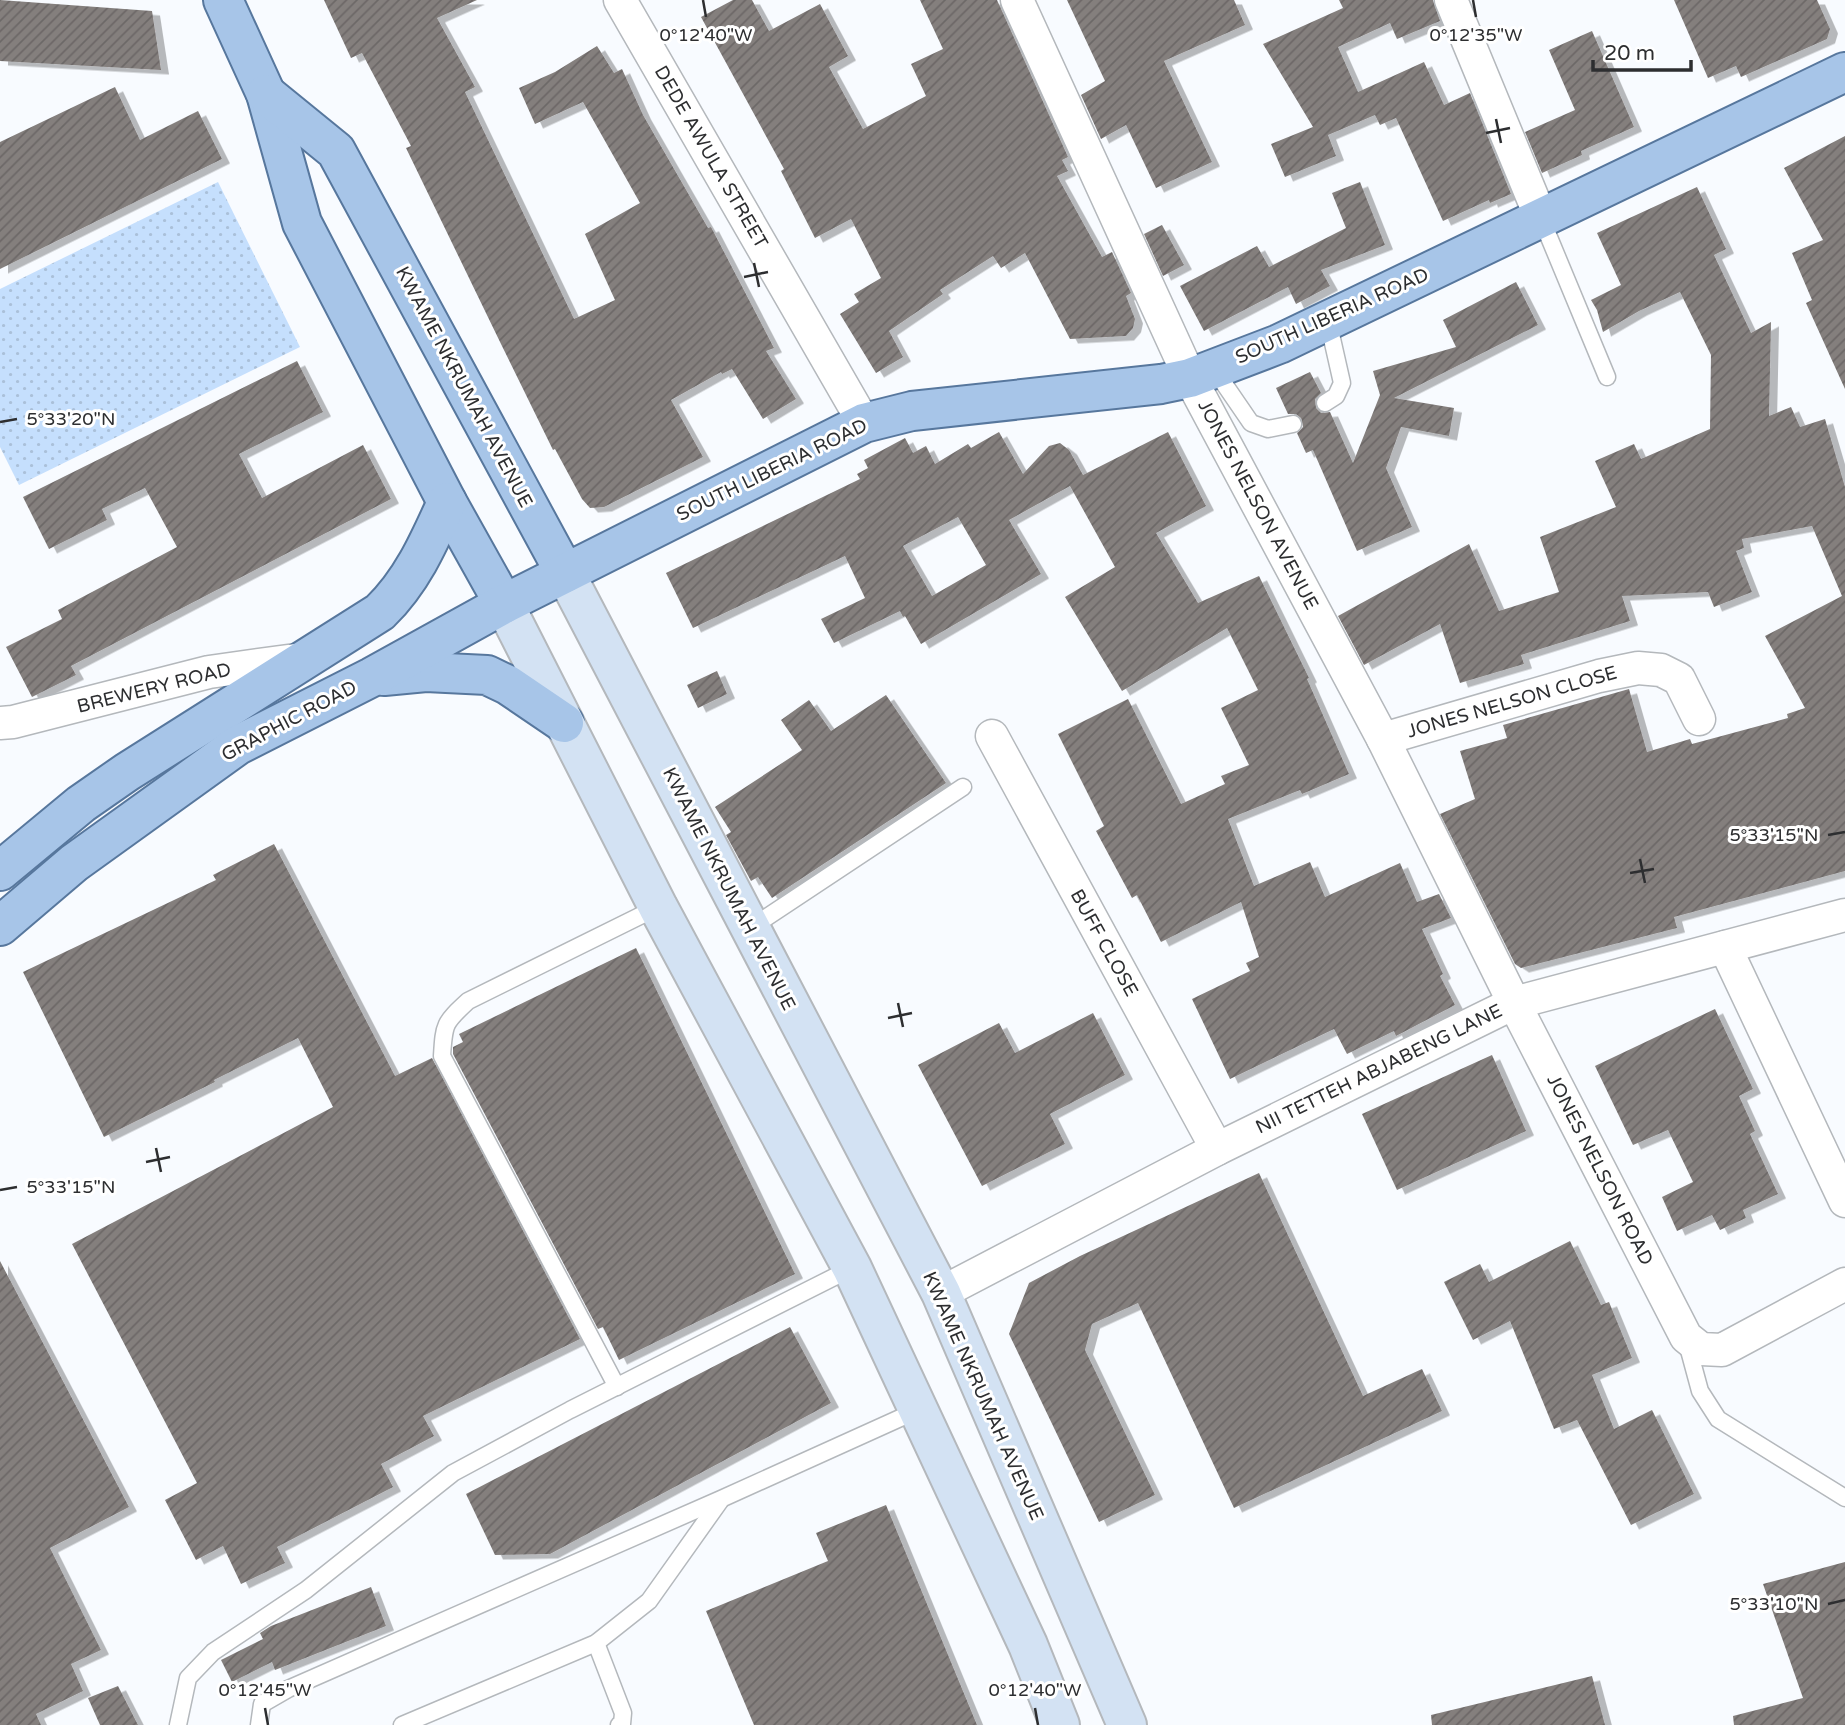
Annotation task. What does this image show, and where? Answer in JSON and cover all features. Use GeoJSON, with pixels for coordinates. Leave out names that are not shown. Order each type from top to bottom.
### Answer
{"type":"FeatureCollection","features":[{"type":"Feature","properties":{"kind":"main road","name":"KWAME NKRUMAH AVENUE"},"geometry":{"type":"LineString","coordinates":[[223,0],[266,94],[302,223],[447,502],[504,604],[658,907],[852,1268],[1028,1646],[1060,1725]]}},
{"type":"Feature","properties":{"kind":"main road","name":"SOUTH LIBERIA ROAD"},"geometry":{"type":"LineString","coordinates":[[565,573],[864,423],[912,411],[1161,384],[1202,373],[1279,344],[1845,72]]}},
{"type":"Feature","properties":{"kind":"main road","name":"KWAME NKRUMAH AVENUE"},"geometry":{"type":"LineString","coordinates":[[266,94],[337,151],[565,573],[940,1293],[1127,1725]]}},
{"type":"Feature","properties":{"kind":"main road","name":"GRAPHIC ROAD"},"geometry":{"type":"LineString","coordinates":[[0,871],[81,804],[127,772],[380,612],[397,596],[422,558],[447,502]]}},
{"type":"Feature","properties":{"kind":"main road","name":"GRAPHIC ROAD"},"geometry":{"type":"LineString","coordinates":[[0,926],[74,863],[239,745],[565,573]]}},
{"type":"Feature","properties":{"kind":"main road"},"geometry":{"type":"LineString","coordinates":[[372,677],[426,672],[487,676],[508,685],[564,723]]}},
{"type":"Feature","properties":{"kind":"street","name":"DEDE AWULA STREET"},"geometry":{"type":"LineString","coordinates":[[620,0],[864,423]]}},
{"type":"Feature","properties":{"kind":"street","name":"JONES NELSON AVENUE"},"geometry":{"type":"LineString","coordinates":[[1017,0],[1514,1003]]}},
{"type":"Feature","properties":{"kind":"street"},"geometry":{"type":"LineString","coordinates":[[1451,0],[1541,218]]}},
{"type":"Feature","properties":{"kind":"street","name":"BREWERY ROAD"},"geometry":{"type":"LineString","coordinates":[[0,723],[103,700],[209,671],[310,658]]}},
{"type":"Feature","properties":{"kind":"street","name":"JONES NELSON CLOSE"},"geometry":{"type":"LineString","coordinates":[[1383,739],[1638,667],[1661,670],[1679,680],[1699,719]]}},
{"type":"Feature","properties":{"kind":"street","name":"BUFF CLOSE"},"geometry":{"type":"LineString","coordinates":[[992,736],[1217,1149]]}},
{"type":"Feature","properties":{"kind":"street","name":"NII TETTEH ABJABENG LANE"},"geometry":{"type":"LineString","coordinates":[[940,1293],[1217,1149],[1514,1003],[1845,915]]}},
{"type":"Feature","properties":{"kind":"street"},"geometry":{"type":"LineString","coordinates":[[1725,947],[1845,1201]]}},
{"type":"Feature","properties":{"kind":"street","name":"JONES NELSON ROAD"},"geometry":{"type":"LineString","coordinates":[[1514,1003],[1686,1337]]}},
{"type":"Feature","properties":{"kind":"street"},"geometry":{"type":"LineString","coordinates":[[1686,1337],[1701,1349],[1722,1350],[1845,1284]]}},
{"type":"Feature","properties":{"kind":"lane"},"geometry":{"type":"LineString","coordinates":[[1541,218],[1607,377]]}},
{"type":"Feature","properties":{"kind":"lane"},"geometry":{"type":"LineString","coordinates":[[1325,402],[1336,397],[1342,383],[1328,321]]}},
{"type":"Feature","properties":{"kind":"lane"},"geometry":{"type":"LineString","coordinates":[[1202,373],[1251,423],[1268,429],[1293,424]]}},
{"type":"Feature","properties":{"kind":"lane"},"geometry":{"type":"LineString","coordinates":[[750,929],[963,787]]}},
{"type":"Feature","properties":{"kind":"lane"},"geometry":{"type":"LineString","coordinates":[[617,1387],[442,1056],[443,1033],[447,1020],[468,1001],[658,907]]}},
{"type":"Feature","properties":{"kind":"lane"},"geometry":{"type":"LineString","coordinates":[[178,1725],[188,1678],[213,1652],[306,1590],[453,1473],[852,1268]]}},
{"type":"Feature","properties":{"kind":"lane"},"geometry":{"type":"LineString","coordinates":[[1686,1337],[1700,1391],[1718,1419],[1845,1498]]}},
{"type":"Feature","properties":{"kind":"lane"},"geometry":{"type":"LineString","coordinates":[[259,1725],[262,1704],[288,1689],[721,1499],[918,1409]]}},
{"type":"Feature","properties":{"kind":"lane"},"geometry":{"type":"LineString","coordinates":[[402,1725],[596,1643],[649,1601],[721,1499]]}},
{"type":"Feature","properties":{"kind":"lane"},"geometry":{"type":"LineString","coordinates":[[596,1643],[623,1713],[622,1724],[619,1725]]}},
{"type":"Feature","properties":{"kind":"shaded area"},"geometry":{"type":"Polygon","coordinates":[[[218,182],[300,347],[19,485],[0,447],[0,289],[218,182]]]}},
{"type":"Feature","properties":{"kind":"building"},"geometry":{"type":"Polygon","coordinates":[[[0,0],[152,11],[161,70],[0,61],[0,0]]]}},
{"type":"Feature","properties":{"kind":"building"},"geometry":{"type":"Polygon","coordinates":[[[324,0],[477,0],[437,18],[475,87],[465,92],[574,319],[615,300],[585,234],[640,203],[583,102],[535,124],[519,88],[555,72],[597,46],[614,73],[622,69],[643,115],[708,228],[711,227],[774,348],[766,351],[796,399],[763,419],[732,369],[722,374],[721,372],[671,400],[703,457],[604,507],[590,508],[582,499],[555,449],[553,450],[406,148],[411,146],[362,53],[351,58],[324,0]]]}},
{"type":"Feature","properties":{"kind":"building"},"geometry":{"type":"Polygon","coordinates":[[[733,0],[752,0],[769,31],[820,4],[848,56],[829,67],[863,129],[926,96],[911,64],[943,49],[920,0],[997,0],[1068,157],[1062,160],[1068,171],[1057,176],[1102,257],[1112,252],[1131,293],[1126,296],[1135,319],[1133,328],[1126,336],[1070,339],[1025,253],[1001,268],[993,256],[940,290],[943,294],[889,331],[903,357],[876,373],[840,314],[859,302],[854,294],[881,278],[851,219],[815,238],[781,171],[784,169],[701,17],[733,0]]]}},
{"type":"Feature","properties":{"kind":"building"},"geometry":{"type":"Polygon","coordinates":[[[1067,0],[1234,0],[1245,25],[1164,61],[1212,162],[1156,188],[1126,125],[1101,139],[1081,95],[1105,81],[1067,0]]]}},
{"type":"Feature","properties":{"kind":"building"},"geometry":{"type":"Polygon","coordinates":[[[1339,0],[1433,0],[1440,21],[1397,39],[1390,23],[1338,47],[1358,92],[1424,62],[1444,105],[1470,93],[1511,194],[1490,203],[1489,200],[1443,221],[1396,118],[1380,125],[1375,115],[1328,135],[1336,156],[1285,177],[1271,144],[1313,127],[1263,44],[1343,8],[1339,0]]]}},
{"type":"Feature","properties":{"kind":"building"},"geometry":{"type":"Polygon","coordinates":[[[1674,0],[1817,0],[1830,29],[1827,39],[1741,77],[1736,66],[1708,78],[1674,0]]]}},
{"type":"Feature","properties":{"kind":"building"},"geometry":{"type":"Polygon","coordinates":[[[1592,31],[1634,127],[1581,151],[1582,155],[1542,173],[1525,132],[1575,110],[1549,50],[1592,31]]]}},
{"type":"Feature","properties":{"kind":"building"},"geometry":{"type":"Polygon","coordinates":[[[115,87],[140,140],[198,111],[222,159],[0,269],[0,142],[115,87]]]}},
{"type":"Feature","properties":{"kind":"building"},"geometry":{"type":"Polygon","coordinates":[[[1845,136],[1845,389],[1806,303],[1812,300],[1792,253],[1823,240],[1784,168],[1845,136]]]}},
{"type":"Feature","properties":{"kind":"building"},"geometry":{"type":"Polygon","coordinates":[[[1360,182],[1385,245],[1321,270],[1330,286],[1296,304],[1288,287],[1204,331],[1180,286],[1257,246],[1269,267],[1346,228],[1332,193],[1360,182]]]}},
{"type":"Feature","properties":{"kind":"building"},"geometry":{"type":"Polygon","coordinates":[[[1697,187],[1726,249],[1714,255],[1751,333],[1771,322],[1769,416],[1791,407],[1800,427],[1825,419],[1845,487],[1845,871],[1674,917],[1677,928],[1521,968],[1515,964],[1440,814],[1475,799],[1460,751],[1507,738],[1503,725],[1629,689],[1647,752],[1690,739],[1692,744],[1788,718],[1787,714],[1805,708],[1765,636],[1842,596],[1812,526],[1742,539],[1744,548],[1736,551],[1752,592],[1714,607],[1708,592],[1622,596],[1630,621],[1521,655],[1524,664],[1460,683],[1440,624],[1364,665],[1338,616],[1469,544],[1499,611],[1559,592],[1540,537],[1616,507],[1595,461],[1634,444],[1641,459],[1710,429],[1711,355],[1680,292],[1603,332],[1597,310],[1591,300],[1621,285],[1597,233],[1697,187]]]}},
{"type":"Feature","properties":{"kind":"building"},"geometry":{"type":"Polygon","coordinates":[[[1162,225],[1184,265],[1163,276],[1144,234],[1162,225]]]}},
{"type":"Feature","properties":{"kind":"building"},"geometry":{"type":"Polygon","coordinates":[[[1516,282],[1538,325],[1394,398],[1454,408],[1449,436],[1401,427],[1386,468],[1412,527],[1357,551],[1313,450],[1306,453],[1297,433],[1303,427],[1301,418],[1296,414],[1288,414],[1276,388],[1310,372],[1321,393],[1315,399],[1316,408],[1321,413],[1330,412],[1353,463],[1380,395],[1373,371],[1456,347],[1443,320],[1516,282]]]}},
{"type":"Feature","properties":{"kind":"building"},"geometry":{"type":"Polygon","coordinates":[[[297,361],[323,412],[239,454],[262,498],[363,445],[391,499],[71,666],[76,675],[32,697],[6,647],[62,619],[58,610],[177,547],[145,488],[102,509],[107,520],[49,549],[23,497],[297,361]]]}},
{"type":"Feature","properties":{"kind":"building"},"geometry":{"type":"Polygon","coordinates":[[[999,432],[1023,474],[1049,446],[1060,443],[1069,450],[1083,475],[1168,432],[1206,506],[1156,533],[1198,603],[1259,576],[1309,678],[1307,679],[1349,774],[1302,794],[1300,790],[1228,819],[1254,886],[1310,862],[1325,897],[1400,863],[1417,902],[1439,894],[1451,918],[1422,929],[1443,974],[1440,976],[1455,1005],[1396,1036],[1394,1031],[1347,1054],[1334,1029],[1230,1079],[1192,999],[1250,971],[1246,963],[1259,957],[1241,902],[1161,942],[1137,895],[1132,898],[1096,831],[1104,826],[1058,734],[1128,699],[1181,804],[1225,784],[1221,776],[1249,765],[1221,708],[1258,690],[1227,628],[1122,691],[1065,597],[1115,567],[1070,486],[1009,520],[1041,574],[921,644],[900,611],[834,643],[821,619],[865,598],[845,556],[693,628],[666,573],[860,479],[857,474],[868,468],[864,460],[905,438],[913,453],[926,446],[935,464],[968,444],[971,448],[999,432]],[[958,517],[903,546],[932,596],[986,565],[958,517]]]}},
{"type":"Feature","properties":{"kind":"building"},"geometry":{"type":"Polygon","coordinates":[[[717,671],[727,694],[698,708],[687,685],[717,671]]]}},
{"type":"Feature","properties":{"kind":"building"},"geometry":{"type":"Polygon","coordinates":[[[886,695],[946,783],[772,898],[758,877],[751,881],[726,835],[731,832],[715,807],[802,750],[781,720],[809,700],[831,731],[886,695]]]}},
{"type":"Feature","properties":{"kind":"building"},"geometry":{"type":"Polygon","coordinates":[[[274,844],[395,1076],[432,1058],[580,1339],[423,1416],[434,1436],[381,1464],[393,1487],[277,1547],[285,1563],[241,1584],[223,1546],[196,1560],[165,1500],[197,1483],[72,1244],[333,1107],[298,1038],[104,1137],[23,972],[216,880],[213,875],[274,844]]]}},
{"type":"Feature","properties":{"kind":"building"},"geometry":{"type":"Polygon","coordinates":[[[636,948],[795,1274],[619,1360],[603,1327],[598,1329],[453,1054],[453,1047],[463,1042],[459,1034],[636,948]]]}},
{"type":"Feature","properties":{"kind":"building"},"geometry":{"type":"Polygon","coordinates":[[[1715,1009],[1753,1089],[1739,1096],[1755,1131],[1750,1134],[1778,1194],[1743,1210],[1746,1218],[1720,1230],[1712,1215],[1677,1231],[1662,1197],[1693,1182],[1668,1130],[1633,1145],[1595,1066],[1715,1009]]]}},
{"type":"Feature","properties":{"kind":"building"},"geometry":{"type":"Polygon","coordinates":[[[1093,1013],[1125,1075],[1050,1114],[1065,1144],[982,1186],[918,1065],[999,1023],[1015,1053],[1093,1013]]]}},
{"type":"Feature","properties":{"kind":"building"},"geometry":{"type":"Polygon","coordinates":[[[1492,1055],[1526,1131],[1397,1190],[1362,1114],[1492,1055]]]}},
{"type":"Feature","properties":{"kind":"building"},"geometry":{"type":"Polygon","coordinates":[[[1259,1173],[1363,1396],[1422,1369],[1442,1411],[1234,1508],[1138,1303],[1092,1324],[1085,1350],[1155,1495],[1099,1522],[1009,1334],[1029,1283],[1080,1256],[1259,1173]]]}},
{"type":"Feature","properties":{"kind":"building"},"geometry":{"type":"Polygon","coordinates":[[[1570,1241],[1601,1305],[1609,1302],[1632,1358],[1592,1375],[1614,1429],[1652,1410],[1694,1494],[1631,1525],[1577,1420],[1554,1429],[1510,1321],[1473,1340],[1444,1282],[1480,1264],[1489,1282],[1570,1241]]]}},
{"type":"Feature","properties":{"kind":"building"},"geometry":{"type":"Polygon","coordinates":[[[0,1261],[129,1507],[50,1548],[101,1650],[71,1664],[83,1691],[36,1714],[41,1725],[0,1725],[0,1261]]]}},
{"type":"Feature","properties":{"kind":"building"},"geometry":{"type":"Polygon","coordinates":[[[790,1327],[831,1403],[550,1554],[495,1555],[466,1494],[790,1327]]]}},
{"type":"Feature","properties":{"kind":"building"},"geometry":{"type":"Polygon","coordinates":[[[886,1505],[977,1725],[754,1725],[706,1611],[828,1561],[816,1533],[886,1505]]]}},
{"type":"Feature","properties":{"kind":"building"},"geometry":{"type":"Polygon","coordinates":[[[1845,1562],[1845,1725],[1734,1725],[1733,1716],[1803,1698],[1763,1584],[1845,1562]]]}},
{"type":"Feature","properties":{"kind":"building"},"geometry":{"type":"Polygon","coordinates":[[[371,1587],[386,1626],[275,1670],[272,1662],[232,1682],[221,1660],[263,1639],[260,1633],[271,1626],[371,1587]]]}},
{"type":"Feature","properties":{"kind":"building"},"geometry":{"type":"Polygon","coordinates":[[[1592,1676],[1605,1725],[1432,1725],[1431,1715],[1592,1676]]]}},
{"type":"Feature","properties":{"kind":"building"},"geometry":{"type":"Polygon","coordinates":[[[118,1686],[138,1725],[100,1725],[88,1698],[118,1686]]]}}]}
